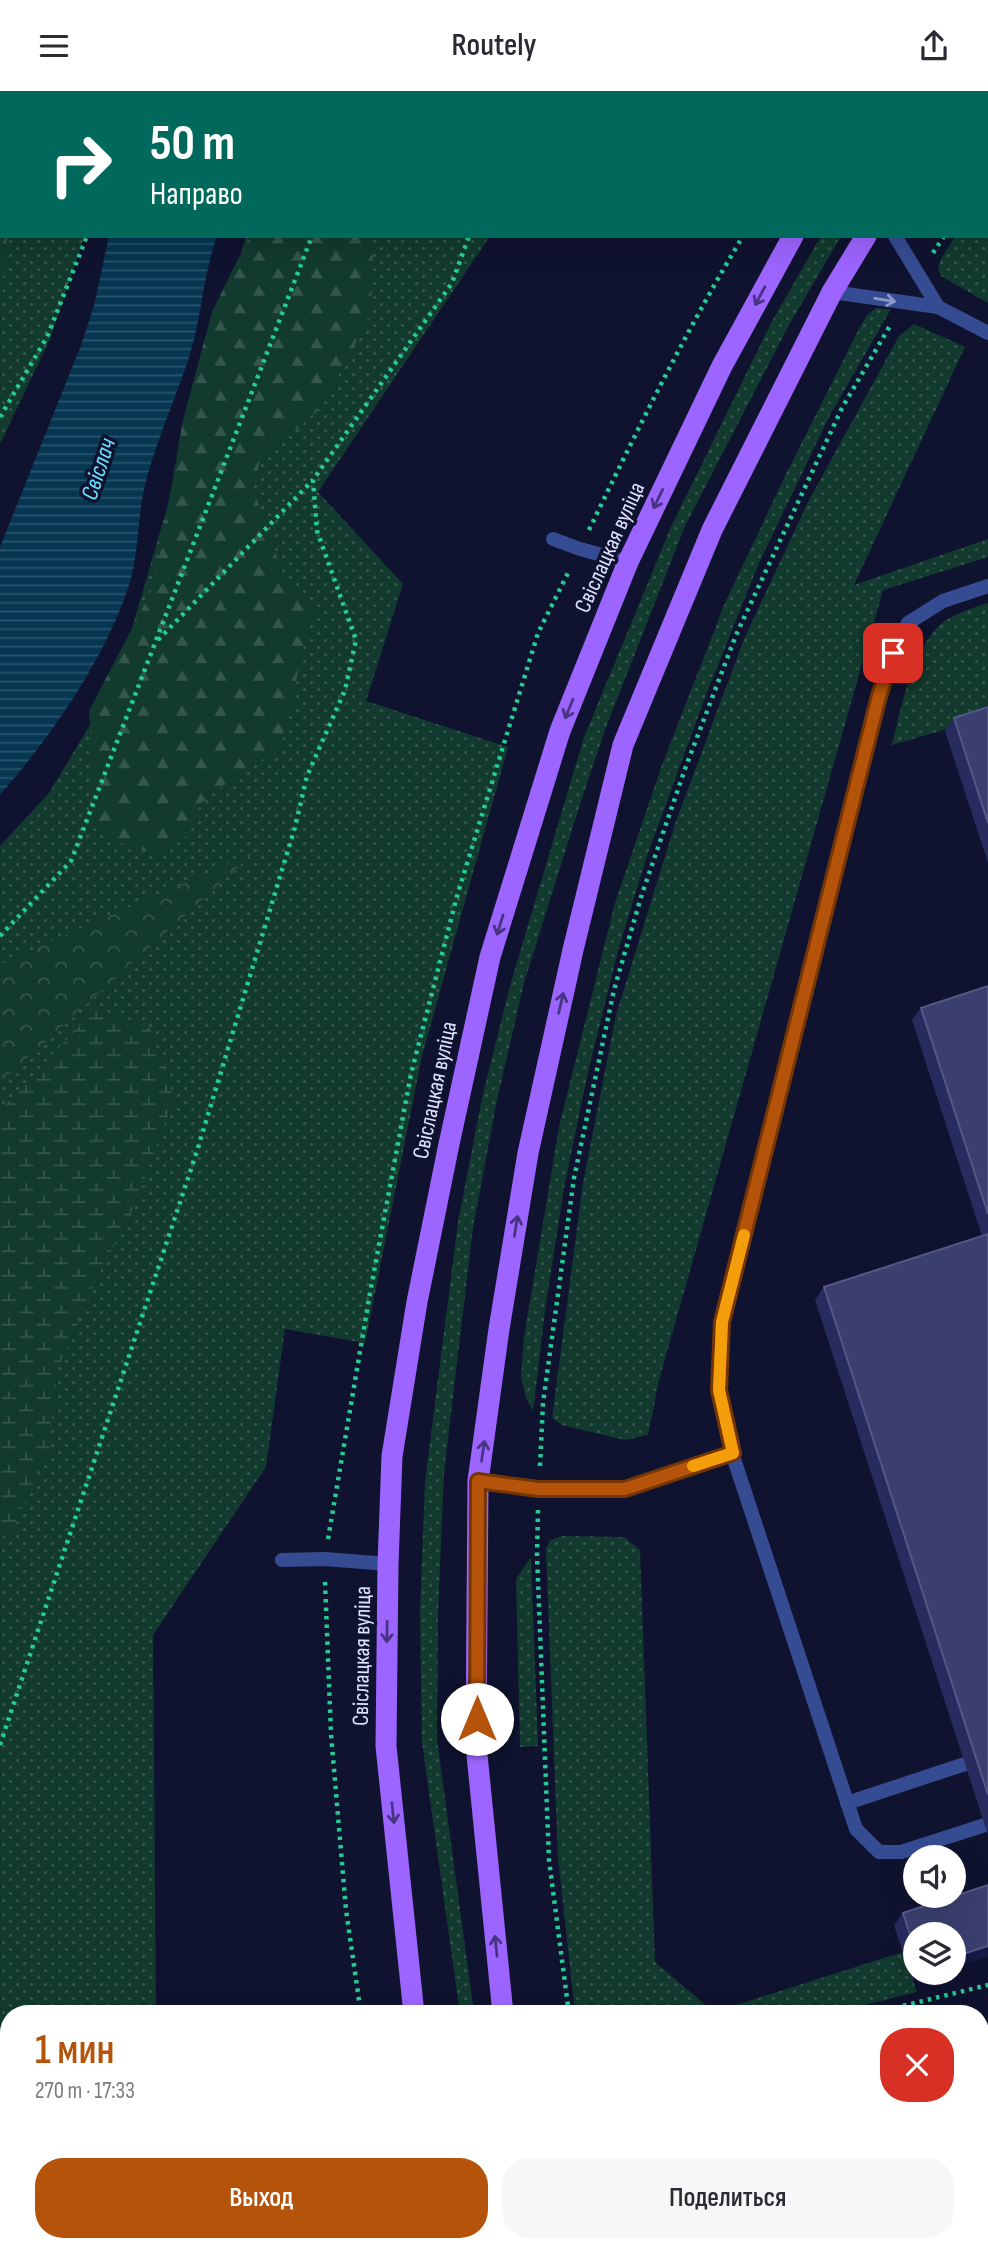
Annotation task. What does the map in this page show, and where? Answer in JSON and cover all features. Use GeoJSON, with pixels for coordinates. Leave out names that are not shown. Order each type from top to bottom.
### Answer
{"type":"FeatureCollection","features":[{"type":"Feature","properties":{"kind":"main road","name":"Свіслацкая вуліца"},"geometry":{"type":"LineString","coordinates":[[413,2005],[386,1746],[392,1456],[417,1302],[490,957],[560,731],[628,562],[722,366],[792,238]]}},
{"type":"Feature","properties":{"kind":"main road"},"geometry":{"type":"LineString","coordinates":[[502,2005],[477,1745],[478,1481],[499,1329],[528,1153],[573,950],[623,745],[712,530],[832,292],[865,238]]}},
{"type":"Feature","properties":{"kind":"lane"},"geometry":{"type":"LineString","coordinates":[[896,238],[938,307]]}},
{"type":"Feature","properties":{"kind":"lane"},"geometry":{"type":"LineString","coordinates":[[832,292],[938,307],[988,333]]}},
{"type":"Feature","properties":{"kind":"lane"},"geometry":{"type":"LineString","coordinates":[[553,539],[628,562]]}},
{"type":"Feature","properties":{"kind":"lane"},"geometry":{"type":"LineString","coordinates":[[985,1825],[901,1852],[880,1852],[856,1829],[733,1453],[719,1390],[722,1322],[879,696],[893,653],[908,623],[943,601],[988,586]]}},
{"type":"Feature","properties":{"kind":"lane"},"geometry":{"type":"LineString","coordinates":[[478,1481],[538,1489],[625,1489],[733,1453]]}},
{"type":"Feature","properties":{"kind":"lane"},"geometry":{"type":"LineString","coordinates":[[282,1560],[325,1559],[388,1564]]}},
{"type":"Feature","properties":{"kind":"lane"},"geometry":{"type":"LineString","coordinates":[[847,1803],[965,1763]]}},
{"type":"Feature","properties":{"kind":"path"},"geometry":{"type":"LineString","coordinates":[[0,417],[47,337],[86,238]]}},
{"type":"Feature","properties":{"kind":"path"},"geometry":{"type":"LineString","coordinates":[[0,936],[71,862],[311,238]]}},
{"type":"Feature","properties":{"kind":"path"},"geometry":{"type":"LineString","coordinates":[[155,643],[313,480],[452,283],[468,238]]}},
{"type":"Feature","properties":{"kind":"path"},"geometry":{"type":"LineString","coordinates":[[919,276],[943,238]]}},
{"type":"Feature","properties":{"kind":"path"},"geometry":{"type":"LineString","coordinates":[[568,2005],[549,1860],[537,1555],[543,1403],[575,1178],[614,990],[641,897],[685,769],[736,635],[842,408],[904,303]]}},
{"type":"Feature","properties":{"kind":"path"},"geometry":{"type":"LineString","coordinates":[[0,1745],[197,1150],[292,840],[307,776],[345,690],[356,640],[317,531],[313,480]]}},
{"type":"Feature","properties":{"kind":"path"},"geometry":{"type":"LineString","coordinates":[[907,2005],[988,1985]]}},
{"type":"Feature","properties":{"kind":"green space"},"geometry":{"type":"Polygon","coordinates":[[[0,238],[84,238],[50,339],[0,444],[0,238]]]}},
{"type":"Feature","properties":{"kind":"green space"},"geometry":{"type":"Polygon","coordinates":[[[0,238],[7,238],[0,322],[0,238]]]}},
{"type":"Feature","properties":{"kind":"green space"},"geometry":{"type":"Polygon","coordinates":[[[245,238],[489,238],[318,492],[403,584],[366,701],[508,747],[422,1056],[365,1343],[285,1329],[266,1467],[153,1635],[156,2005],[0,2005],[0,846],[49,793],[117,680],[245,238]]]}},
{"type":"Feature","properties":{"kind":"green space"},"geometry":{"type":"Polygon","coordinates":[[[261,238],[368,238],[373,247],[371,313],[322,407],[261,456],[253,489],[283,575],[314,612],[298,669],[293,705],[279,749],[201,803],[187,836],[160,855],[107,839],[89,809],[93,774],[89,711],[154,586],[183,420],[212,312],[239,257],[261,238]]]}},
{"type":"Feature","properties":{"kind":"green space"},"geometry":{"type":"Polygon","coordinates":[[[820,238],[840,238],[789,325],[685,526],[605,730],[524,983],[497,1100],[473,1228],[444,1473],[438,1614],[437,1739],[473,2005],[459,2005],[422,1742],[420,1613],[425,1482],[458,1222],[482,1098],[510,986],[584,737],[671,527],[771,323],[820,238]]]}},
{"type":"Feature","properties":{"kind":"green space"},"geometry":{"type":"Polygon","coordinates":[[[954,238],[988,238],[988,303],[941,276],[938,269],[954,238]]]}},
{"type":"Feature","properties":{"kind":"green space"},"geometry":{"type":"Polygon","coordinates":[[[876,308],[891,309],[829,417],[759,563],[706,695],[646,859],[618,951],[588,1072],[564,1188],[533,1411],[521,1377],[524,1337],[559,1127],[615,903],[662,765],[725,603],[859,329],[867,315],[876,308]]]}},
{"type":"Feature","properties":{"kind":"green space"},"geometry":{"type":"Polygon","coordinates":[[[914,324],[965,347],[854,585],[988,539],[988,557],[883,590],[659,1380],[648,1435],[625,1440],[562,1425],[552,1418],[583,1183],[616,1015],[675,824],[744,639],[808,502],[899,336],[914,324]]]}},
{"type":"Feature","properties":{"kind":"green space"},"geometry":{"type":"Polygon","coordinates":[[[988,603],[988,717],[892,745],[911,676],[926,642],[948,619],[988,603]]]}},
{"type":"Feature","properties":{"kind":"green space"},"geometry":{"type":"Polygon","coordinates":[[[255,852],[0,1083],[0,964],[255,852]]]}},
{"type":"Feature","properties":{"kind":"green space"},"geometry":{"type":"Polygon","coordinates":[[[96,1008],[150,1028],[174,1099],[133,1209],[99,1274],[58,1369],[49,1449],[10,1535],[0,1537],[0,1111],[96,1008]]]}},
{"type":"Feature","properties":{"kind":"green space"},"geometry":{"type":"Polygon","coordinates":[[[562,1536],[624,1537],[640,1550],[655,1962],[706,2005],[574,2005],[558,1858],[546,1549],[550,1540],[562,1536]]]}},
{"type":"Feature","properties":{"kind":"green space"},"geometry":{"type":"Polygon","coordinates":[[[531,1557],[538,1746],[520,1747],[516,1579],[531,1557]]]}},
{"type":"Feature","properties":{"kind":"green space"},"geometry":{"type":"Polygon","coordinates":[[[903,1952],[903,1985],[915,1985],[917,1992],[864,2005],[736,2005],[903,1952]]]}},
{"type":"Feature","properties":{"kind":"water","name":"Свіслач"},"geometry":{"type":"Polygon","coordinates":[[[109,238],[216,238],[194,340],[147,477],[133,569],[120,611],[76,695],[0,795],[0,547],[80,348],[94,306],[109,238]]]}},
{"type":"Feature","properties":{"kind":"building"},"geometry":{"type":"Polygon","coordinates":[[[988,707],[988,823],[954,718],[988,707]]]}},
{"type":"Feature","properties":{"kind":"building"},"geometry":{"type":"Polygon","coordinates":[[[988,986],[988,1214],[921,1008],[988,986]]]}},
{"type":"Feature","properties":{"kind":"building"},"geometry":{"type":"Polygon","coordinates":[[[988,1234],[988,1795],[824,1287],[988,1234]]]}},
{"type":"Feature","properties":{"kind":"building"},"geometry":{"type":"Polygon","coordinates":[[[988,1885],[988,1946],[966,1953],[966,1922],[906,1922],[903,1913],[918,1908],[966,1908],[966,1892],[988,1885]]]}},
{"type":"Feature","properties":{"kind":"slow traffic"},"geometry":{"type":"LineString","coordinates":[[693,1466],[733,1453],[719,1390],[722,1322],[744,1235]]}},
{"type":"Feature","properties":{"kind":"route"},"geometry":{"type":"LineString","coordinates":[[477,1719],[478,1481],[538,1489],[625,1489],[733,1453],[719,1390],[722,1322],[879,696],[893,653]]}}]}
